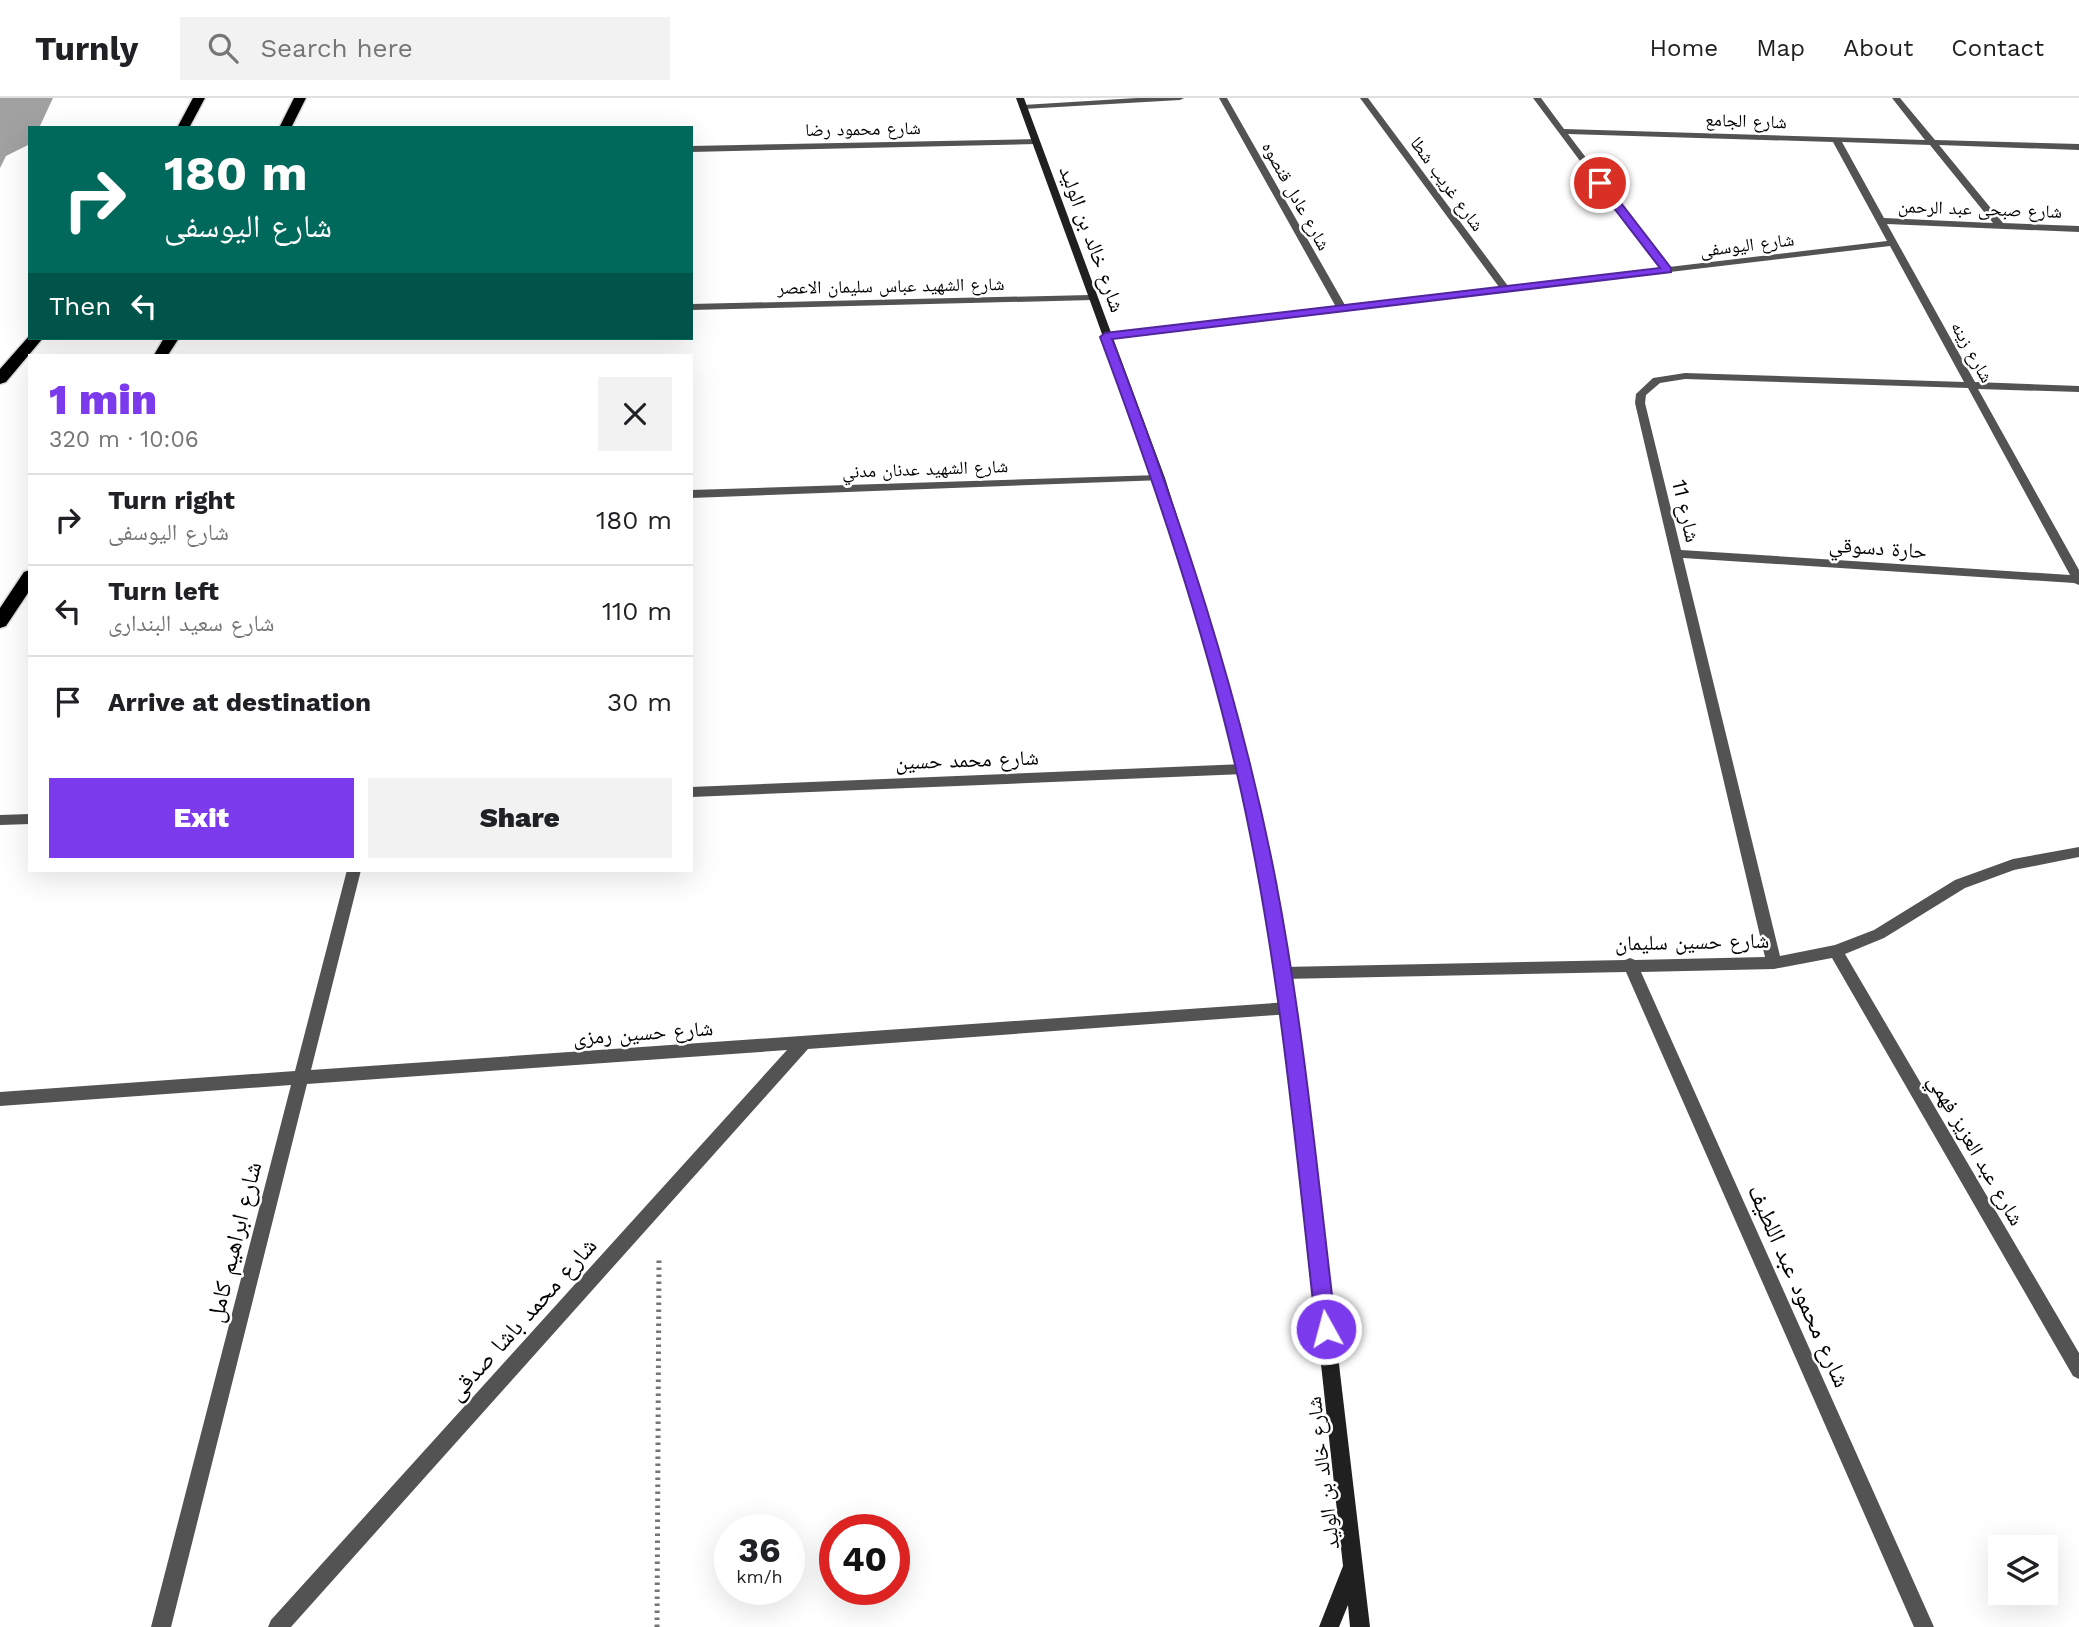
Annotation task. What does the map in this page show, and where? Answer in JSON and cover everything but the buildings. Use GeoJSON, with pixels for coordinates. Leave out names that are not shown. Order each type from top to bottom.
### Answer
{"type":"FeatureCollection","features":[{"type":"Feature","properties":{"kind":"highway"},"geometry":{"type":"LineString","coordinates":[[184,126],[199,98]]}},
{"type":"Feature","properties":{"kind":"highway"},"geometry":{"type":"LineString","coordinates":[[286,126],[300,98]]}},
{"type":"Feature","properties":{"kind":"highway"},"geometry":{"type":"LineString","coordinates":[[0,379],[33,340]]}},
{"type":"Feature","properties":{"kind":"highway"},"geometry":{"type":"LineString","coordinates":[[0,622],[8,605],[28,579]]}},
{"type":"Feature","properties":{"kind":"street"},"geometry":{"type":"LineString","coordinates":[[1021,103],[1180,98]]}},
{"type":"Feature","properties":{"kind":"street","name":"شارع عادل قنصوه"},"geometry":{"type":"LineString","coordinates":[[1223,98],[1342,309]]}},
{"type":"Feature","properties":{"kind":"street","name":"شارع غريب شطا"},"geometry":{"type":"LineString","coordinates":[[1364,98],[1505,289]]}},
{"type":"Feature","properties":{"kind":"street"},"geometry":{"type":"LineString","coordinates":[[1538,98],[1560,131],[1667,270]]}},
{"type":"Feature","properties":{"kind":"street"},"geometry":{"type":"LineString","coordinates":[[1896,98],[2000,226]]}},
{"type":"Feature","properties":{"kind":"street","name":"شارع خالد بن الوليد"},"geometry":{"type":"LineString","coordinates":[[1021,103],[1090,298],[1159,478],[1201,611],[1244,769],[1289,1008],[1360,1627]]}},
{"type":"Feature","properties":{"kind":"street","name":"شارع الجامع"},"geometry":{"type":"LineString","coordinates":[[1560,131],[2079,147]]}},
{"type":"Feature","properties":{"kind":"street","name":"شارع زينه"},"geometry":{"type":"LineString","coordinates":[[1836,140],[2079,580]]}},
{"type":"Feature","properties":{"kind":"street","name":"شارع محمود رضا"},"geometry":{"type":"LineString","coordinates":[[693,149],[1035,141]]}},
{"type":"Feature","properties":{"kind":"street","name":"شارع صبحى عبد الرحمن"},"geometry":{"type":"LineString","coordinates":[[1881,221],[2079,229]]}},
{"type":"Feature","properties":{"kind":"street","name":"شارع اليوسفى"},"geometry":{"type":"LineString","coordinates":[[1105,337],[1893,243]]}},
{"type":"Feature","properties":{"kind":"street","name":"شارع الشهيد عباس سليمان الاعصر"},"geometry":{"type":"LineString","coordinates":[[693,306],[1090,298]]}},
{"type":"Feature","properties":{"kind":"street","name":"شارع 11"},"geometry":{"type":"LineString","coordinates":[[1774,962],[1640,403],[1641,394],[1657,380],[1685,376],[1970,384]]}},
{"type":"Feature","properties":{"kind":"street"},"geometry":{"type":"LineString","coordinates":[[1970,384],[2079,389]]}},
{"type":"Feature","properties":{"kind":"street","name":"شارع الشهيد عدنان مدني"},"geometry":{"type":"LineString","coordinates":[[693,494],[1159,478]]}},
{"type":"Feature","properties":{"kind":"street","name":"حارة دسوقي"},"geometry":{"type":"LineString","coordinates":[[1676,554],[2079,580]]}},
{"type":"Feature","properties":{"kind":"street","name":"شارع محمد حسين"},"geometry":{"type":"LineString","coordinates":[[693,792],[1244,769]]}},
{"type":"Feature","properties":{"kind":"street"},"geometry":{"type":"LineString","coordinates":[[0,820],[28,819]]}},
{"type":"Feature","properties":{"kind":"street","name":"شارع حسين سليمان"},"geometry":{"type":"LineString","coordinates":[[1283,973],[1774,962],[1836,951],[1879,934],[1960,884],[2013,865],[2079,852]]}},
{"type":"Feature","properties":{"kind":"street","name":"شارع ابراهيم كامل"},"geometry":{"type":"LineString","coordinates":[[161,1627],[353,872]]}},
{"type":"Feature","properties":{"kind":"street","name":"شارع عبد العزيز فهمي"},"geometry":{"type":"LineString","coordinates":[[1836,951],[2079,1370]]}},
{"type":"Feature","properties":{"kind":"street","name":"شارع محمود عبد اللطيف"},"geometry":{"type":"LineString","coordinates":[[1630,964],[1924,1627]]}},
{"type":"Feature","properties":{"kind":"street","name":"شارع حسين رمزى"},"geometry":{"type":"LineString","coordinates":[[0,1099],[1289,1008]]}},
{"type":"Feature","properties":{"kind":"street","name":"شارع محمد باشا صدقى"},"geometry":{"type":"LineString","coordinates":[[278,1627],[803,1043]]}},
{"type":"Feature","properties":{"kind":"street"},"geometry":{"type":"LineString","coordinates":[[1329,1627],[1354,1562]]}},
{"type":"Feature","properties":{"kind":"path"},"geometry":{"type":"LineString","coordinates":[[657,1627],[660,1202]]}},
{"type":"Feature","properties":{"kind":"shaded area"},"geometry":{"type":"Polygon","coordinates":[[[0,98],[53,98],[40,126],[28,126],[28,145],[6,156],[0,168],[0,98]]]}},
{"type":"Feature","properties":{"kind":"route"},"geometry":{"type":"LineString","coordinates":[[1326,1329],[1289,1008],[1268,882],[1244,769],[1201,611],[1159,478],[1105,337],[1667,270],[1600,183]]}}]}
